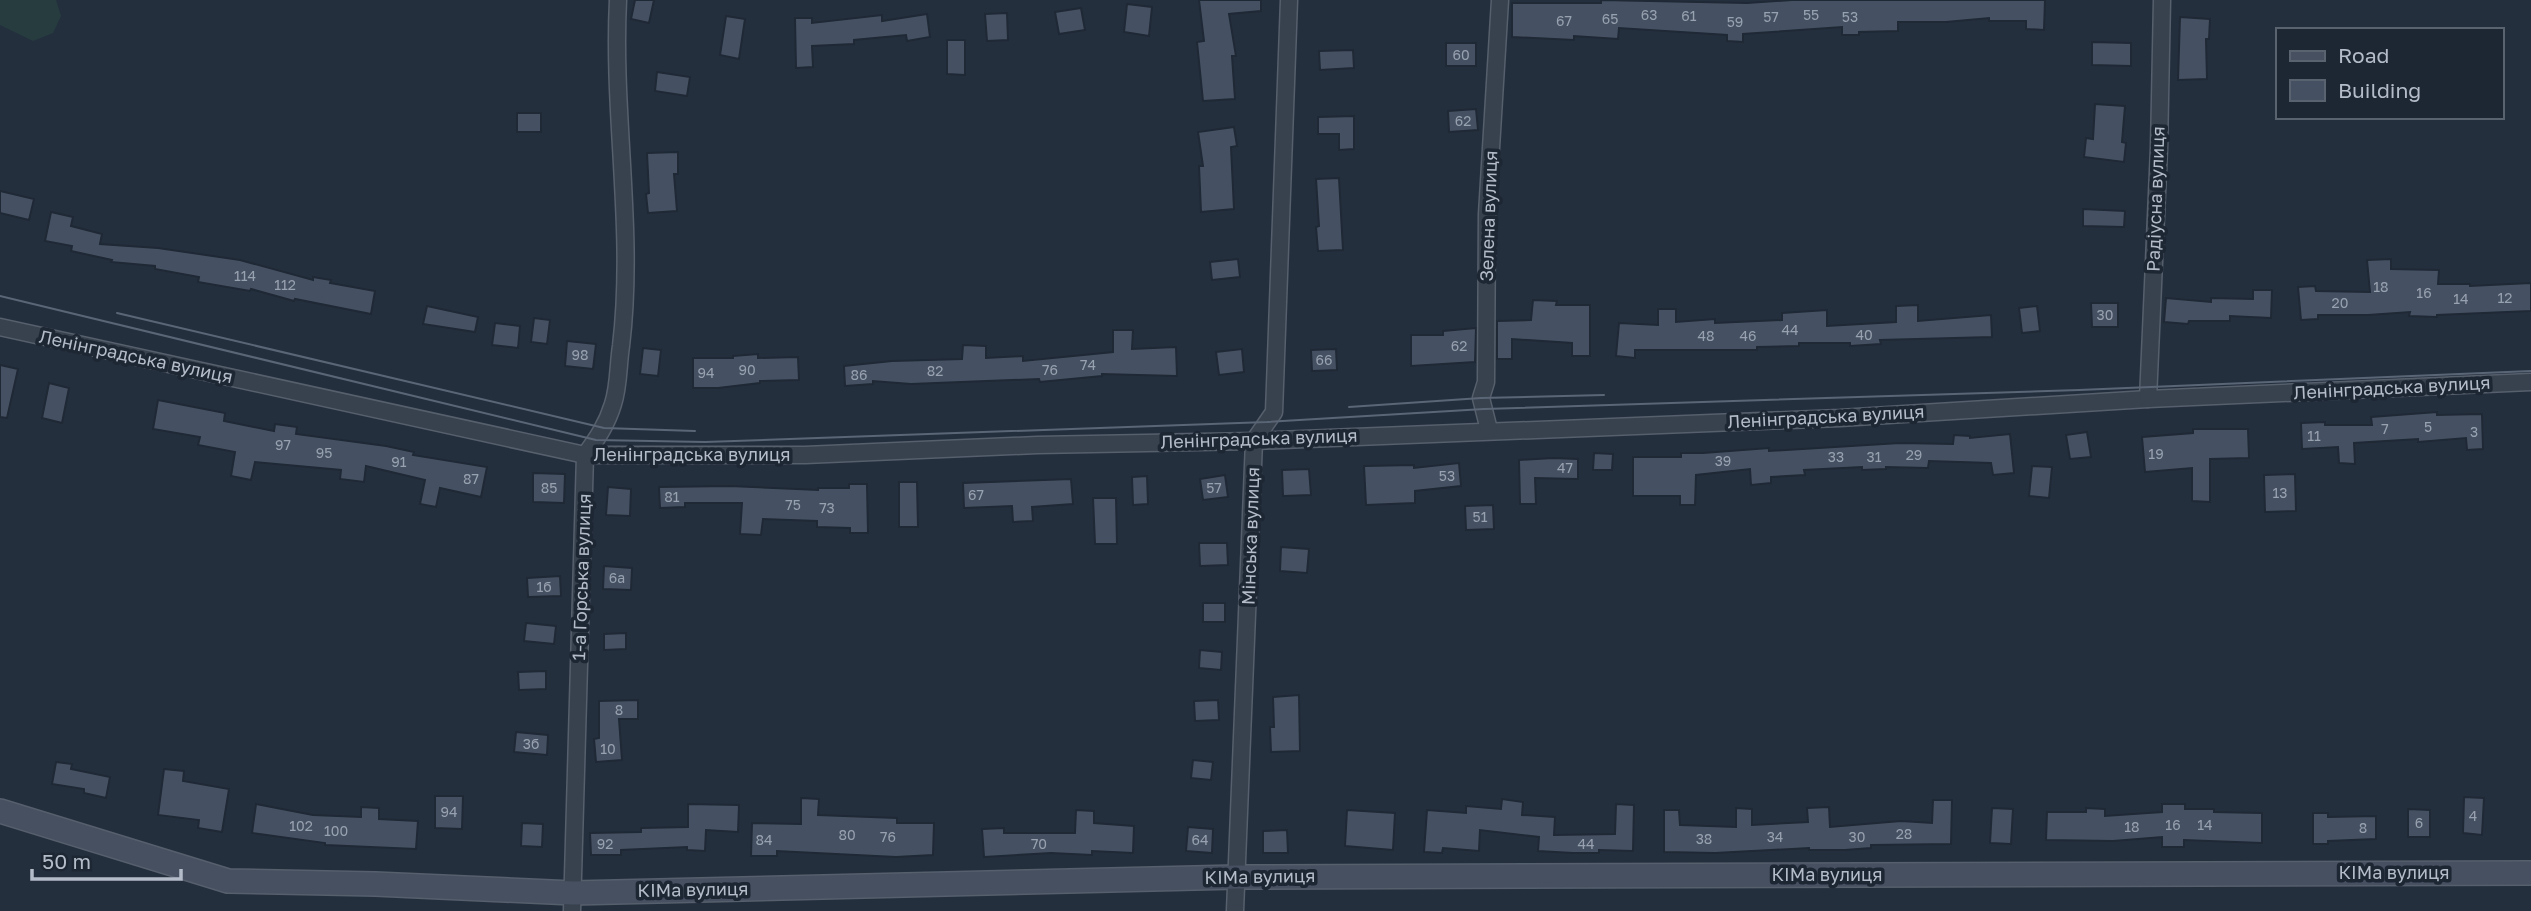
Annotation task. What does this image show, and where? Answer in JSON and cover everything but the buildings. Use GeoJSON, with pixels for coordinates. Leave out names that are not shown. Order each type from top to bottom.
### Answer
{"type":"FeatureCollection","features":[{"type":"Feature","properties":{"kind":"street"},"geometry":{"type":"LineString","coordinates":[[585,455],[604,428],[614,402],[624,323],[626,244],[615,50],[618,0]]}},
{"type":"Feature","properties":{"kind":"street"},"geometry":{"type":"LineString","coordinates":[[1254,440],[1274,412],[1284,75],[1289,0]]}},
{"type":"Feature","properties":{"kind":"street","name":"Зелена вулиця"},"geometry":{"type":"LineString","coordinates":[[1489,430],[1481,398],[1486,382],[1487,214],[1500,0]]}},
{"type":"Feature","properties":{"kind":"street","name":"Радіусна вулиця"},"geometry":{"type":"LineString","coordinates":[[2148,399],[2159,148],[2162,0]]}},
{"type":"Feature","properties":{"kind":"street","name":"Ленінградська вулиця"},"geometry":{"type":"LineString","coordinates":[[0,327],[585,455],[805,454],[1254,440],[1840,418],[2148,399],[2531,382]]}},
{"type":"Feature","properties":{"kind":"street","name":"Мінська вулиця"},"geometry":{"type":"LineString","coordinates":[[1235,911],[1254,440]]}},
{"type":"Feature","properties":{"kind":"street","name":"1-а Горська вулиця"},"geometry":{"type":"LineString","coordinates":[[573,902],[585,455]]}},
{"type":"Feature","properties":{"kind":"street","name":"КІМа вулиця"},"geometry":{"type":"LineString","coordinates":[[0,811],[228,881],[375,884],[573,902],[1237,877],[2531,873]]}},
{"type":"Feature","properties":{"kind":"green space"},"geometry":{"type":"Polygon","coordinates":[[[0,0],[56,0],[61,16],[53,33],[33,41],[0,25],[0,0]]]}},
{"type":"Feature","properties":{"kind":"tram line"},"geometry":{"type":"LineString","coordinates":[[0,296],[596,440],[705,442],[1267,422],[1484,409],[2079,390],[2531,371]]}},
{"type":"Feature","properties":{"kind":"tram line"},"geometry":{"type":"LineString","coordinates":[[117,313],[604,428],[695,431]]}},
{"type":"Feature","properties":{"kind":"tram line"},"geometry":{"type":"LineString","coordinates":[[1349,407],[1481,398],[1604,395]]}}]}
